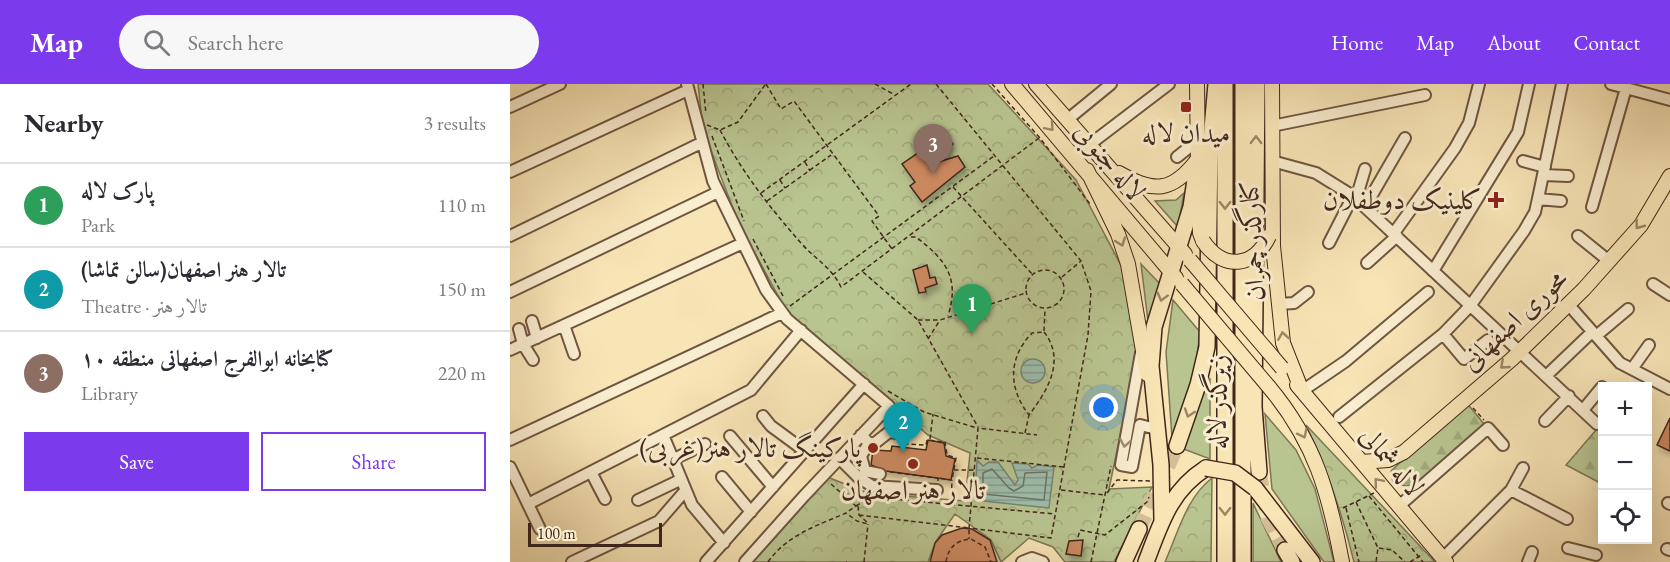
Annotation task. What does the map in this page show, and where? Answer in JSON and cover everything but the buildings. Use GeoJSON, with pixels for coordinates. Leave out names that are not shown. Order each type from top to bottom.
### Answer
{"type":"FeatureCollection","features":[{"type":"Feature","properties":{"kind":"highway"},"geometry":{"type":"LineString","coordinates":[[1177,446],[1198,385],[1207,347],[1210,152],[1216,84]]}},
{"type":"Feature","properties":{"kind":"highway","name":"زیرگذر لاله"},"geometry":{"type":"LineString","coordinates":[[1225,84],[1225,562]]}},
{"type":"Feature","properties":{"kind":"highway","name":"زیرگذر لاله"},"geometry":{"type":"LineString","coordinates":[[1243,84],[1243,562]]}},
{"type":"Feature","properties":{"kind":"highway"},"geometry":{"type":"LineString","coordinates":[[1257,84],[1254,407],[1259,472]]}},
{"type":"Feature","properties":{"kind":"highway"},"geometry":{"type":"LineString","coordinates":[[1162,521],[1161,475],[1151,366],[1154,327],[1191,207],[1198,159]]}},
{"type":"Feature","properties":{"kind":"highway"},"geometry":{"type":"LineString","coordinates":[[1146,562],[1162,521],[1178,490],[1206,468],[1236,473],[1256,488],[1312,562]]}},
{"type":"Feature","properties":{"kind":"highway"},"geometry":{"type":"LineString","coordinates":[[1124,562],[1139,529]]}},
{"type":"Feature","properties":{"kind":"main road","name":"لاله جنوبی"},"geometry":{"type":"LineString","coordinates":[[1012,84],[1087,170],[1301,428],[1316,460],[1332,513]]}},
{"type":"Feature","properties":{"kind":"main road","name":"لاله جنوبی"},"geometry":{"type":"LineString","coordinates":[[1035,84],[1282,368]]}},
{"type":"Feature","properties":{"kind":"main road"},"geometry":{"type":"LineString","coordinates":[[1197,84],[1200,233],[1203,241],[1211,253],[1220,258],[1241,261],[1253,257],[1263,249],[1269,236],[1273,210]]}},
{"type":"Feature","properties":{"kind":"main road","name":"کنارگذر چمران"},"geometry":{"type":"LineString","coordinates":[[1272,84],[1273,210],[1279,304],[1283,343],[1302,391]]}},
{"type":"Feature","properties":{"kind":"main road"},"geometry":{"type":"LineString","coordinates":[[1107,166],[1138,184],[1156,188],[1170,185],[1184,178],[1198,159]]}},
{"type":"Feature","properties":{"kind":"main road"},"geometry":{"type":"LineString","coordinates":[[1087,170],[1118,234],[1128,264],[1156,426]]}},
{"type":"Feature","properties":{"kind":"main road","name":"محوری اصفهانی"},"geometry":{"type":"LineString","coordinates":[[1362,462],[1388,460],[1404,452],[1521,350],[1568,304],[1641,225],[1670,176]]}},
{"type":"Feature","properties":{"kind":"main road","name":"لاله شمالی"},"geometry":{"type":"LineString","coordinates":[[1282,368],[1445,561]]}},
{"type":"Feature","properties":{"kind":"main road"},"geometry":{"type":"LineString","coordinates":[[1332,513],[1342,562]]}},
{"type":"Feature","properties":{"kind":"street"},"geometry":{"type":"LineString","coordinates":[[510,107],[560,84]]}},
{"type":"Feature","properties":{"kind":"street"},"geometry":{"type":"LineString","coordinates":[[1067,120],[1111,84]]}},
{"type":"Feature","properties":{"kind":"street"},"geometry":{"type":"LineString","coordinates":[[1089,145],[1169,84]]}},
{"type":"Feature","properties":{"kind":"street"},"geometry":{"type":"LineString","coordinates":[[1367,263],[1396,234],[1455,148],[1469,123],[1479,84]]}},
{"type":"Feature","properties":{"kind":"street"},"geometry":{"type":"LineString","coordinates":[[1432,271],[1518,132],[1529,84]]}},
{"type":"Feature","properties":{"kind":"street"},"geometry":{"type":"LineString","coordinates":[[1339,417],[1443,334],[1470,306],[1524,231],[1538,199],[1562,84]]}},
{"type":"Feature","properties":{"kind":"street"},"geometry":{"type":"LineString","coordinates":[[1592,207],[1618,85],[1645,88],[1670,100]]}},
{"type":"Feature","properties":{"kind":"street"},"geometry":{"type":"LineString","coordinates":[[510,172],[688,87],[701,143],[718,192],[766,290],[786,310],[801,330],[889,406],[865,439],[839,458],[745,562]]}},
{"type":"Feature","properties":{"kind":"street"},"geometry":{"type":"LineString","coordinates":[[1272,126],[1425,95]]}},
{"type":"Feature","properties":{"kind":"street"},"geometry":{"type":"LineString","coordinates":[[1329,243],[1405,138]]}},
{"type":"Feature","properties":{"kind":"street"},"geometry":{"type":"LineString","coordinates":[[1177,156],[1197,141]]}},
{"type":"Feature","properties":{"kind":"street"},"geometry":{"type":"LineString","coordinates":[[510,236],[701,143]]}},
{"type":"Feature","properties":{"kind":"street"},"geometry":{"type":"LineString","coordinates":[[1272,161],[1316,173],[1358,201],[1396,234],[1470,306],[1521,350],[1597,424]]}},
{"type":"Feature","properties":{"kind":"street"},"geometry":{"type":"LineString","coordinates":[[1522,161],[1544,171],[1568,176]]}},
{"type":"Feature","properties":{"kind":"street"},"geometry":{"type":"LineString","coordinates":[[1358,201],[1365,169]]}},
{"type":"Feature","properties":{"kind":"street"},"geometry":{"type":"LineString","coordinates":[[510,292],[718,192]]}},
{"type":"Feature","properties":{"kind":"street"},"geometry":{"type":"LineString","coordinates":[[1538,199],[1561,201]]}},
{"type":"Feature","properties":{"kind":"street"},"geometry":{"type":"LineString","coordinates":[[1578,236],[1609,261]]}},
{"type":"Feature","properties":{"kind":"street"},"geometry":{"type":"LineString","coordinates":[[510,350],[743,243]]}},
{"type":"Feature","properties":{"kind":"street"},"geometry":{"type":"LineString","coordinates":[[1653,284],[1670,295]]}},
{"type":"Feature","properties":{"kind":"street"},"geometry":{"type":"LineString","coordinates":[[1279,304],[1294,303],[1308,292]]}},
{"type":"Feature","properties":{"kind":"street"},"geometry":{"type":"LineString","coordinates":[[1302,391],[1346,361],[1428,292]]}},
{"type":"Feature","properties":{"kind":"street"},"geometry":{"type":"LineString","coordinates":[[1568,304],[1620,363],[1670,389]]}},
{"type":"Feature","properties":{"kind":"street"},"geometry":{"type":"LineString","coordinates":[[1547,375],[1594,334],[1628,309]]}},
{"type":"Feature","properties":{"kind":"street"},"geometry":{"type":"LineString","coordinates":[[510,440],[786,310]]}},
{"type":"Feature","properties":{"kind":"street"},"geometry":{"type":"LineString","coordinates":[[532,321],[537,338]]}},
{"type":"Feature","properties":{"kind":"street"},"geometry":{"type":"LineString","coordinates":[[564,326],[574,354]]}},
{"type":"Feature","properties":{"kind":"street"},"geometry":{"type":"LineString","coordinates":[[519,329],[523,344],[533,360]]}},
{"type":"Feature","properties":{"kind":"street"},"geometry":{"type":"LineString","coordinates":[[528,504],[751,390],[801,330]]}},
{"type":"Feature","properties":{"kind":"street"},"geometry":{"type":"LineString","coordinates":[[1443,334],[1464,359],[1488,340]]}},
{"type":"Feature","properties":{"kind":"street"},"geometry":{"type":"LineString","coordinates":[[1142,344],[1121,465],[1132,467],[1140,425],[1156,426]]}},
{"type":"Feature","properties":{"kind":"street"},"geometry":{"type":"LineString","coordinates":[[1632,369],[1649,345]]}},
{"type":"Feature","properties":{"kind":"street"},"geometry":{"type":"LineString","coordinates":[[706,562],[864,384]]}},
{"type":"Feature","properties":{"kind":"street"},"geometry":{"type":"LineString","coordinates":[[1583,410],[1598,393]]}},
{"type":"Feature","properties":{"kind":"street"},"geometry":{"type":"LineString","coordinates":[[1545,421],[1569,396]]}},
{"type":"Feature","properties":{"kind":"street"},"geometry":{"type":"LineString","coordinates":[[763,416],[771,426],[805,451]]}},
{"type":"Feature","properties":{"kind":"street"},"geometry":{"type":"LineString","coordinates":[[1399,506],[1488,428],[1503,445]]}},
{"type":"Feature","properties":{"kind":"street"},"geometry":{"type":"LineString","coordinates":[[865,439],[875,443],[889,432],[903,439]]}},
{"type":"Feature","properties":{"kind":"street"},"geometry":{"type":"LineString","coordinates":[[663,435],[692,505],[724,543]]}},
{"type":"Feature","properties":{"kind":"street"},"geometry":{"type":"LineString","coordinates":[[730,436],[773,487]]}},
{"type":"Feature","properties":{"kind":"street"},"geometry":{"type":"LineString","coordinates":[[865,439],[861,456],[865,471],[885,480],[910,486],[930,487]]}},
{"type":"Feature","properties":{"kind":"street"},"geometry":{"type":"LineString","coordinates":[[672,460],[705,444]]}},
{"type":"Feature","properties":{"kind":"street"},"geometry":{"type":"LineString","coordinates":[[839,458],[858,477],[872,486],[885,480]]}},
{"type":"Feature","properties":{"kind":"street"},"geometry":{"type":"LineString","coordinates":[[510,467],[540,529]]}},
{"type":"Feature","properties":{"kind":"street"},"geometry":{"type":"LineString","coordinates":[[1445,561],[1511,490],[1523,468]]}},
{"type":"Feature","properties":{"kind":"street"},"geometry":{"type":"LineString","coordinates":[[591,472],[605,500]]}},
{"type":"Feature","properties":{"kind":"street"},"geometry":{"type":"LineString","coordinates":[[722,477],[751,512]]}},
{"type":"Feature","properties":{"kind":"street"},"geometry":{"type":"LineString","coordinates":[[638,500],[680,480]]}},
{"type":"Feature","properties":{"kind":"street"},"geometry":{"type":"LineString","coordinates":[[1511,490],[1568,519]]}},
{"type":"Feature","properties":{"kind":"street"},"geometry":{"type":"LineString","coordinates":[[572,562],[659,521],[685,491]]}},
{"type":"Feature","properties":{"kind":"street"},"geometry":{"type":"LineString","coordinates":[[1574,562],[1572,549],[1596,555]]}},
{"type":"Feature","properties":{"kind":"street"},"geometry":{"type":"LineString","coordinates":[[1022,562],[1032,558],[1043,562]]}},
{"type":"Feature","properties":{"kind":"path"},"geometry":{"type":"LineString","coordinates":[[703,84],[706,114]]}},
{"type":"Feature","properties":{"kind":"path"},"geometry":{"type":"LineString","coordinates":[[720,130],[738,122],[765,84],[781,109],[794,101],[879,216],[872,221],[893,250]]}},
{"type":"Feature","properties":{"kind":"path"},"geometry":{"type":"LineString","coordinates":[[875,84],[895,95]]}},
{"type":"Feature","properties":{"kind":"path"},"geometry":{"type":"LineString","coordinates":[[760,194],[911,84]]}},
{"type":"Feature","properties":{"kind":"path"},"geometry":{"type":"LineString","coordinates":[[859,515],[1052,538],[1088,335],[1091,291],[1081,261],[936,84]]}},
{"type":"Feature","properties":{"kind":"path"},"geometry":{"type":"LineString","coordinates":[[992,84],[1040,138],[1093,208]]}},
{"type":"Feature","properties":{"kind":"path"},"geometry":{"type":"LineString","coordinates":[[745,222],[707,125],[720,130],[737,163],[760,194],[804,246],[834,273],[841,287],[1003,168],[1040,138]]}},
{"type":"Feature","properties":{"kind":"path"},"geometry":{"type":"LineString","coordinates":[[766,201],[833,154]]}},
{"type":"Feature","properties":{"kind":"path"},"geometry":{"type":"LineString","coordinates":[[786,310],[994,156]]}},
{"type":"Feature","properties":{"kind":"path"},"geometry":{"type":"LineString","coordinates":[[805,161],[810,171]]}},
{"type":"Feature","properties":{"kind":"path"},"geometry":{"type":"LineString","coordinates":[[779,180],[785,188]]}},
{"type":"Feature","properties":{"kind":"path"},"geometry":{"type":"LineString","coordinates":[[952,186],[961,199],[1032,275]]}},
{"type":"Feature","properties":{"kind":"path"},"geometry":{"type":"LineString","coordinates":[[749,232],[784,298]]}},
{"type":"Feature","properties":{"kind":"path"},"geometry":{"type":"LineString","coordinates":[[909,237],[916,237],[943,261],[951,278],[954,297],[948,317]]}},
{"type":"Feature","properties":{"kind":"path"},"geometry":{"type":"LineString","coordinates":[[1061,278],[1081,261]]}},
{"type":"Feature","properties":{"kind":"path"},"geometry":{"type":"LineString","coordinates":[[1051,270],[1061,278],[1064,295],[1057,304],[1046,308],[1034,304],[1027,293],[1032,275],[1051,270]]}},
{"type":"Feature","properties":{"kind":"path"},"geometry":{"type":"LineString","coordinates":[[862,272],[918,320],[978,428],[969,539]]}},
{"type":"Feature","properties":{"kind":"path"},"geometry":{"type":"LineString","coordinates":[[918,320],[940,320],[1027,293]]}},
{"type":"Feature","properties":{"kind":"path"},"geometry":{"type":"LineString","coordinates":[[1025,434],[1029,415],[1044,395],[1055,365],[1053,343],[1044,332],[1046,308]]}},
{"type":"Feature","properties":{"kind":"path"},"geometry":{"type":"LineString","coordinates":[[928,339],[940,320]]}},
{"type":"Feature","properties":{"kind":"path"},"geometry":{"type":"LineString","coordinates":[[1029,415],[1018,401],[1012,384],[1016,359],[1022,343],[1032,333],[1044,332]]}},
{"type":"Feature","properties":{"kind":"path"},"geometry":{"type":"LineString","coordinates":[[888,391],[933,414],[978,428],[1037,435]]}},
{"type":"Feature","properties":{"kind":"path"},"geometry":{"type":"LineString","coordinates":[[1465,399],[1488,424],[1488,428]]}},
{"type":"Feature","properties":{"kind":"path"},"geometry":{"type":"LineString","coordinates":[[903,439],[926,445],[927,440],[930,440],[933,414]]}},
{"type":"Feature","properties":{"kind":"path"},"geometry":{"type":"LineString","coordinates":[[930,440],[945,442],[947,455],[956,458],[951,502]]}},
{"type":"Feature","properties":{"kind":"path"},"geometry":{"type":"LineString","coordinates":[[976,458],[1064,468]]}},
{"type":"Feature","properties":{"kind":"path"},"geometry":{"type":"LineString","coordinates":[[1091,562],[1111,464]]}},
{"type":"Feature","properties":{"kind":"path"},"geometry":{"type":"LineString","coordinates":[[954,470],[975,470]]}},
{"type":"Feature","properties":{"kind":"path"},"geometry":{"type":"LineString","coordinates":[[1106,495],[1117,480],[1154,482],[1161,475]]}},
{"type":"Feature","properties":{"kind":"path"},"geometry":{"type":"LineString","coordinates":[[885,480],[938,478],[952,480]]}},
{"type":"Feature","properties":{"kind":"path"},"geometry":{"type":"LineString","coordinates":[[930,487],[938,478]]}},
{"type":"Feature","properties":{"kind":"path"},"geometry":{"type":"LineString","coordinates":[[827,480],[857,506],[859,515],[868,524]]}},
{"type":"Feature","properties":{"kind":"path"},"geometry":{"type":"LineString","coordinates":[[1332,513],[1384,489]]}},
{"type":"Feature","properties":{"kind":"path"},"geometry":{"type":"LineString","coordinates":[[1060,490],[1106,495]]}},
{"type":"Feature","properties":{"kind":"path"},"geometry":{"type":"LineString","coordinates":[[1078,537],[1080,530],[1105,535],[1148,502],[1151,492]]}},
{"type":"Feature","properties":{"kind":"path"},"geometry":{"type":"LineString","coordinates":[[1369,496],[1423,562]]}},
{"type":"Feature","properties":{"kind":"path"},"geometry":{"type":"LineString","coordinates":[[768,562],[798,533],[846,513],[870,497],[951,502],[1056,514]]}},
{"type":"Feature","properties":{"kind":"path"},"geometry":{"type":"LineString","coordinates":[[1356,502],[1378,548],[1376,562]]}},
{"type":"Feature","properties":{"kind":"path"},"geometry":{"type":"LineString","coordinates":[[1346,507],[1359,562]]}},
{"type":"Feature","properties":{"kind":"path"},"geometry":{"type":"LineString","coordinates":[[846,513],[857,521],[868,524]]}},
{"type":"Feature","properties":{"kind":"path"},"geometry":{"type":"LineString","coordinates":[[864,562],[868,524]]}},
{"type":"Feature","properties":{"kind":"path"},"geometry":{"type":"LineString","coordinates":[[945,562],[947,552],[954,544],[969,539],[986,547],[991,562]]}},
{"type":"Feature","properties":{"kind":"path"},"geometry":{"type":"LineString","coordinates":[[1410,562],[1433,546]]}},
{"type":"Feature","properties":{"kind":"path"},"geometry":{"type":"LineString","coordinates":[[1378,548],[1385,547],[1392,550],[1405,562]]}},
{"type":"Feature","properties":{"kind":"green space"},"geometry":{"type":"Polygon","coordinates":[[[698,84],[988,84],[1076,180],[1125,273],[1137,354],[1109,489],[1152,487],[1114,562],[1065,562],[1053,547],[1029,538],[1001,562],[991,540],[955,514],[936,541],[928,562],[752,562],[827,477],[868,493],[965,501],[970,453],[928,435],[788,314],[739,224],[703,130],[698,84]]]}},
{"type":"Feature","properties":{"kind":"green space"},"geometry":{"type":"Polygon","coordinates":[[[1184,193],[1178,227],[1155,201],[1176,200],[1184,193]]]}},
{"type":"Feature","properties":{"kind":"green space"},"geometry":{"type":"Polygon","coordinates":[[[1141,264],[1161,285],[1148,321],[1141,264]]]}},
{"type":"Feature","properties":{"kind":"green space"},"geometry":{"type":"Polygon","coordinates":[[[1173,300],[1200,332],[1195,371],[1172,438],[1166,352],[1173,300]]]}},
{"type":"Feature","properties":{"kind":"green space"},"geometry":{"type":"Polygon","coordinates":[[[1210,378],[1210,459],[1181,448],[1210,378]]]}},
{"type":"Feature","properties":{"kind":"green space"},"geometry":{"type":"Polygon","coordinates":[[[1466,402],[1484,424],[1419,483],[1406,486],[1393,483],[1391,471],[1466,402]]]}},
{"type":"Feature","properties":{"kind":"green space"},"geometry":{"type":"Polygon","coordinates":[[[1265,414],[1296,450],[1315,489],[1334,562],[1324,562],[1272,489],[1265,414]]]}},
{"type":"Feature","properties":{"kind":"green space"},"geometry":{"type":"Polygon","coordinates":[[[1306,425],[1435,562],[1354,562],[1334,492],[1306,425]]]}},
{"type":"Feature","properties":{"kind":"green space"},"geometry":{"type":"Polygon","coordinates":[[[1598,428],[1598,482],[1566,465],[1598,428]]]}},
{"type":"Feature","properties":{"kind":"green space"},"geometry":{"type":"Polygon","coordinates":[[[1212,478],[1211,562],[1165,562],[1189,506],[1203,486],[1212,478]]]}},
{"type":"Feature","properties":{"kind":"green space"},"geometry":{"type":"Polygon","coordinates":[[[1253,503],[1281,562],[1253,562],[1253,503]]]}},
{"type":"Feature","properties":{"kind":"water"},"geometry":{"type":"Polygon","coordinates":[[[1033,359],[1042,362],[1045,371],[1042,380],[1033,383],[1024,380],[1021,371],[1024,362],[1033,359]]]}},
{"type":"Feature","properties":{"kind":"water"},"geometry":{"type":"Polygon","coordinates":[[[977,460],[983,466],[989,462],[998,462],[1015,485],[1018,480],[1012,463],[1028,464],[1032,468],[1038,465],[1054,467],[1049,508],[975,500],[977,460]]]}},
{"type":"Feature","properties":{"kind":"tunnel"},"geometry":{"type":"LineString","coordinates":[[1139,529],[1177,446]]}},
{"type":"Feature","properties":{"kind":"tunnel"},"geometry":{"type":"LineString","coordinates":[[1259,472],[1268,518],[1285,550]]}},
{"type":"Feature","properties":{"kind":"place","name":"میدان لاله"},"geometry":{"type":"Point","coordinates":[1186,107]}},
{"type":"Feature","properties":{"kind":"place","name":"کتابخانه ابوالفرج اصفهانی منطقه ۱۰"},"geometry":{"type":"Point","coordinates":[933,174]}},
{"type":"Feature","properties":{"kind":"place","name":"کلینیک دوطفلان"},"geometry":{"type":"Point","coordinates":[1496,200]}},
{"type":"Feature","properties":{"kind":"place","name":"پارک لاله"},"geometry":{"type":"Point","coordinates":[972,334]}},
{"type":"Feature","properties":{"kind":"place","name":"پارکینگ تالار هنر(غربی)"},"geometry":{"type":"Point","coordinates":[873,448]}},
{"type":"Feature","properties":{"kind":"place","name":"تالار هنر اصفهان(سالن تماشا)"},"geometry":{"type":"Point","coordinates":[903,452]}},
{"type":"Feature","properties":{"kind":"place","name":"تالار هنر اصفهان"},"geometry":{"type":"Point","coordinates":[913,464]}}]}
